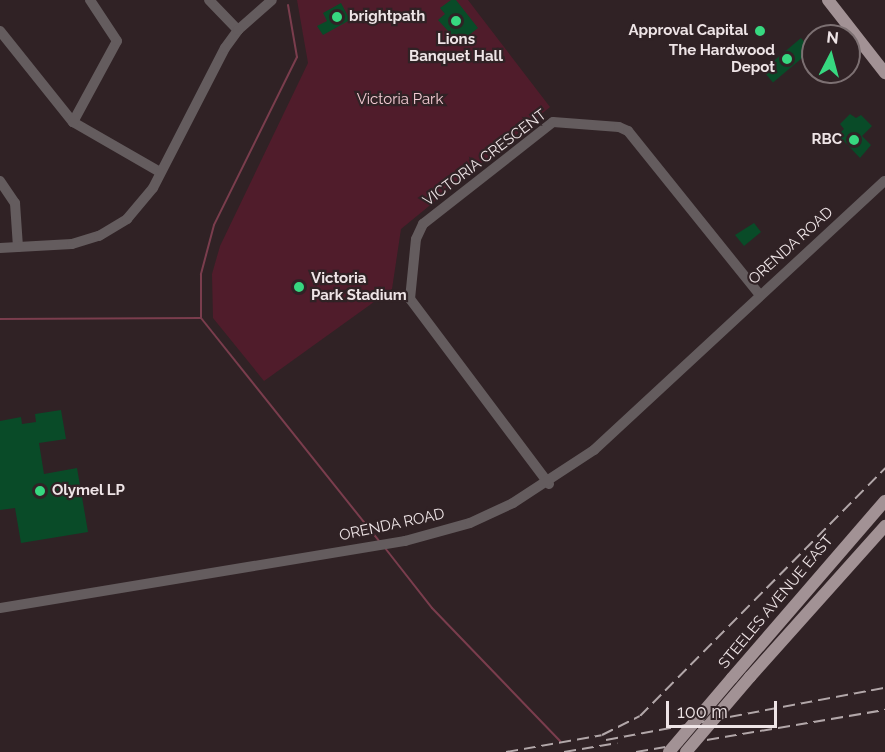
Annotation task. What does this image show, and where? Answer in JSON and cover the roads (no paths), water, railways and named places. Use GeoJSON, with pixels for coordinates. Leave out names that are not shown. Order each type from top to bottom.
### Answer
{"type":"FeatureCollection","features":[{"type":"Feature","properties":{"kind":"main road"},"geometry":{"type":"LineString","coordinates":[[828,0],[885,73]]}},
{"type":"Feature","properties":{"kind":"main road","name":"STEELES AVENUE EAST"},"geometry":{"type":"LineString","coordinates":[[669,752],[851,537],[885,501]]}},
{"type":"Feature","properties":{"kind":"main road","name":"STEELES AVENUE EAST"},"geometry":{"type":"LineString","coordinates":[[687,752],[863,547],[885,526]]}},
{"type":"Feature","properties":{"kind":"main road"},"geometry":{"type":"LineString","coordinates":[[851,537],[863,547]]}},
{"type":"Feature","properties":{"kind":"street"},"geometry":{"type":"LineString","coordinates":[[73,122],[117,41],[90,0]]}},
{"type":"Feature","properties":{"kind":"street"},"geometry":{"type":"LineString","coordinates":[[209,0],[238,30]]}},
{"type":"Feature","properties":{"kind":"street"},"geometry":{"type":"LineString","coordinates":[[0,248],[72,244],[113,230],[142,202],[160,172],[207,77],[238,30],[272,0]]}},
{"type":"Feature","properties":{"kind":"street"},"geometry":{"type":"LineString","coordinates":[[0,31],[73,122],[160,172]]}},
{"type":"Feature","properties":{"kind":"street","name":"VICTORIA CRESCENT"},"geometry":{"type":"LineString","coordinates":[[549,484],[410,299],[416,239],[423,224],[553,122],[619,127],[628,131],[760,295]]}},
{"type":"Feature","properties":{"kind":"street"},"geometry":{"type":"LineString","coordinates":[[0,181],[15,204],[18,247]]}},
{"type":"Feature","properties":{"kind":"street","name":"ORENDA ROAD"},"geometry":{"type":"LineString","coordinates":[[0,608],[393,543],[470,523],[549,484],[594,450],[885,181]]}},
{"type":"Feature","properties":{"kind":"waterway"},"geometry":{"type":"LineString","coordinates":[[288,5],[297,57],[214,225],[201,274],[201,318],[379,541]]}},
{"type":"Feature","properties":{"kind":"waterway"},"geometry":{"type":"LineString","coordinates":[[0,319],[201,318]]}},
{"type":"Feature","properties":{"kind":"waterway"},"geometry":{"type":"LineString","coordinates":[[385,548],[432,608],[560,741]]}},
{"type":"Feature","properties":{"kind":"railway"},"geometry":{"type":"LineString","coordinates":[[506,752],[602,735],[640,716],[885,468]]}},
{"type":"Feature","properties":{"kind":"railway"},"geometry":{"type":"LineString","coordinates":[[606,740],[885,688]]}},
{"type":"Feature","properties":{"kind":"railway"},"geometry":{"type":"LineString","coordinates":[[636,752],[885,710]]}},
{"type":"Feature","properties":{"kind":"railway"},"geometry":{"type":"LineString","coordinates":[[564,752],[617,743]]}},
{"type":"Feature","properties":{"kind":"place","name":"brightpath"},"geometry":{"type":"Point","coordinates":[337,17]}},
{"type":"Feature","properties":{"kind":"place","name":"Lions Banquet Hall"},"geometry":{"type":"Point","coordinates":[456,21]}},
{"type":"Feature","properties":{"kind":"place","name":"Approval Capital"},"geometry":{"type":"Point","coordinates":[760,31]}},
{"type":"Feature","properties":{"kind":"place","name":"The Hardwood Depot"},"geometry":{"type":"Point","coordinates":[787,59]}},
{"type":"Feature","properties":{"kind":"place","name":"RBC"},"geometry":{"type":"Point","coordinates":[854,140]}},
{"type":"Feature","properties":{"kind":"place","name":"Victoria Park Stadium"},"geometry":{"type":"Point","coordinates":[299,287]}},
{"type":"Feature","properties":{"kind":"place","name":"Olymel LP"},"geometry":{"type":"Point","coordinates":[40,491]}},
{"type":"Feature","properties":{"kind":"park label","name":"Victoria Park"},"geometry":{"type":"Point","coordinates":[400,100]}}]}
